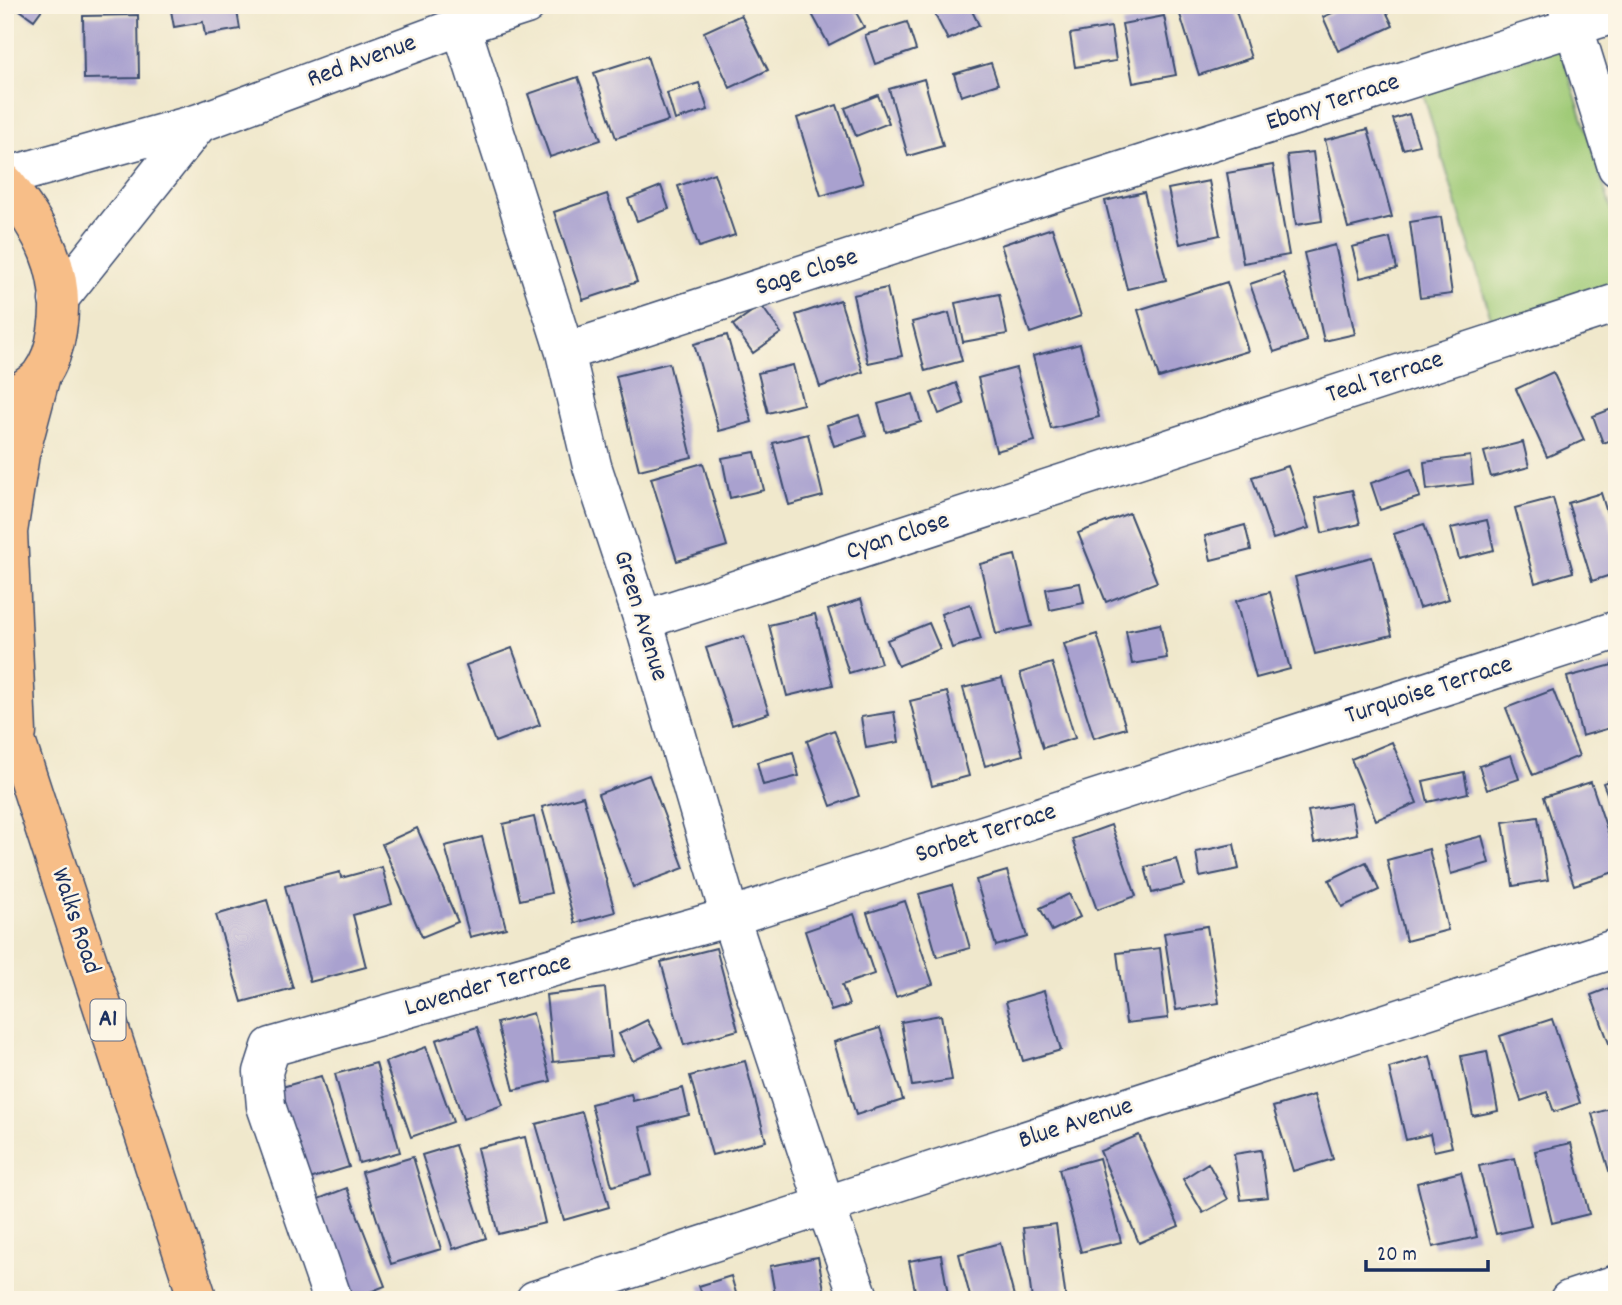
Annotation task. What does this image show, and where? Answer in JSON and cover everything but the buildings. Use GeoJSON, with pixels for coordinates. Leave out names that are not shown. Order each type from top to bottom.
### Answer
{"type":"FeatureCollection","features":[{"type":"Feature","properties":{"kind":"main road","name":"Walks Road"},"geometry":{"type":"LineString","coordinates":[[5,183],[26,210],[51,256],[58,283],[60,315],[55,342],[41,375],[20,454],[8,532],[11,724],[198,1300]]}},
{"type":"Feature","properties":{"kind":"main road"},"geometry":{"type":"LineString","coordinates":[[5,402],[41,375]]}},
{"type":"Feature","properties":{"kind":"street","name":"Red Avenue"},"geometry":{"type":"LineString","coordinates":[[5,177],[199,123],[462,15],[526,5]]}},
{"type":"Feature","properties":{"kind":"street","name":"Ebony Terrace"},"geometry":{"type":"LineString","coordinates":[[1049,194],[1570,16],[1617,13]]}},
{"type":"Feature","properties":{"kind":"street","name":"Green Avenue"},"geometry":{"type":"LineString","coordinates":[[462,15],[565,352],[592,466],[643,620],[730,917],[825,1205],[860,1300]]}},
{"type":"Feature","properties":{"kind":"street"},"geometry":{"type":"LineString","coordinates":[[1570,16],[1617,167]]}},
{"type":"Feature","properties":{"kind":"street"},"geometry":{"type":"LineString","coordinates":[[58,300],[199,123]]}},
{"type":"Feature","properties":{"kind":"street","name":"Sage Close"},"geometry":{"type":"LineString","coordinates":[[565,352],[1049,194]]}},
{"type":"Feature","properties":{"kind":"street","name":"Teal Terrace"},"geometry":{"type":"LineString","coordinates":[[1154,454],[1617,303]]}},
{"type":"Feature","properties":{"kind":"street","name":"Cyan Close"},"geometry":{"type":"LineString","coordinates":[[643,620],[1154,454]]}},
{"type":"Feature","properties":{"kind":"street","name":"Turquoise Terrace"},"geometry":{"type":"LineString","coordinates":[[1241,752],[1617,630]]}},
{"type":"Feature","properties":{"kind":"street","name":"Sorbet Terrace"},"geometry":{"type":"LineString","coordinates":[[730,917],[1241,752]]}},
{"type":"Feature","properties":{"kind":"street","name":"Lavender Terrace"},"geometry":{"type":"LineString","coordinates":[[333,1300],[266,1106],[263,1072],[271,1047],[730,917]]}},
{"type":"Feature","properties":{"kind":"street","name":"Blue Avenue"},"geometry":{"type":"LineString","coordinates":[[535,1300],[1617,948]]}},
{"type":"Feature","properties":{"kind":"street"},"geometry":{"type":"LineString","coordinates":[[1569,1300],[1617,1284]]}},
{"type":"Feature","properties":{"kind":"green space"},"geometry":{"type":"Polygon","coordinates":[[[1560,47],[1617,228],[1617,293],[1495,331],[1422,90],[1560,47]]]}}]}
